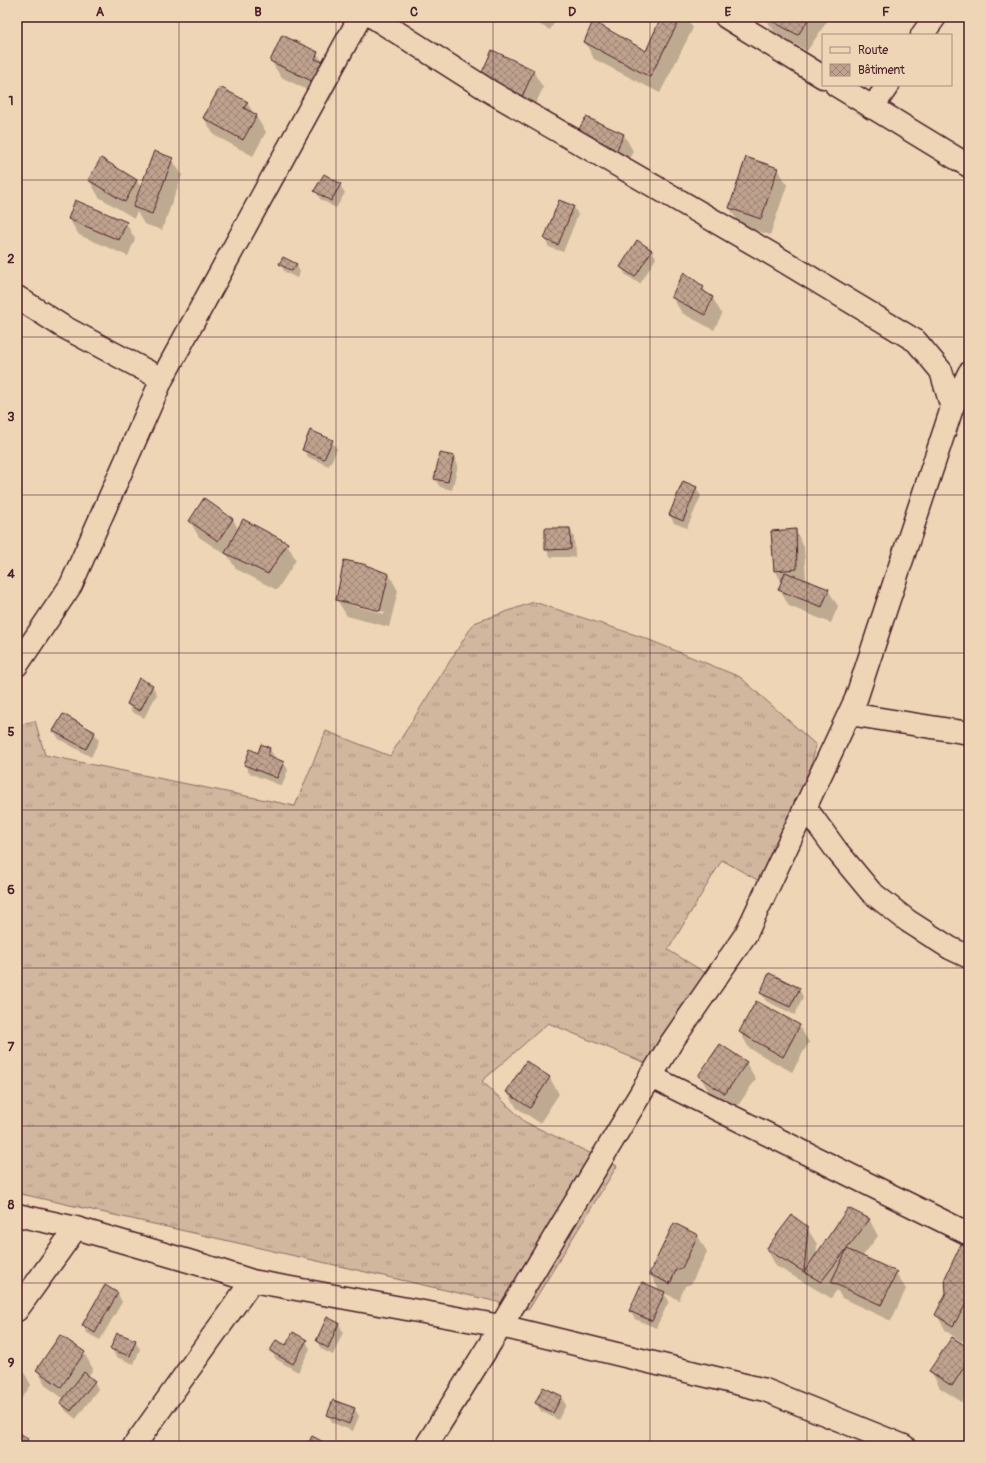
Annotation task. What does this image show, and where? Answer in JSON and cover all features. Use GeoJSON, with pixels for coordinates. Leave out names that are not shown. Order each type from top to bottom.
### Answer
{"type":"FeatureCollection","features":[{"type":"Feature","properties":{"kind":"street"},"geometry":{"type":"LineString","coordinates":[[17,665],[71,585],[162,379],[360,17]]}},
{"type":"Feature","properties":{"kind":"street"},"geometry":{"type":"LineString","coordinates":[[373,17],[491,92],[775,256],[916,341],[941,371],[952,408]]}},
{"type":"Feature","properties":{"kind":"street"},"geometry":{"type":"LineString","coordinates":[[726,17],[822,76]]}},
{"type":"Feature","properties":{"kind":"street"},"geometry":{"type":"LineString","coordinates":[[923,34],[935,17]]}},
{"type":"Feature","properties":{"kind":"street"},"geometry":{"type":"LineString","coordinates":[[838,86],[969,166]]}},
{"type":"Feature","properties":{"kind":"street"},"geometry":{"type":"LineString","coordinates":[[872,108],[887,86]]}},
{"type":"Feature","properties":{"kind":"street"},"geometry":{"type":"LineString","coordinates":[[17,297],[62,326],[162,379]]}},
{"type":"Feature","properties":{"kind":"street"},"geometry":{"type":"LineString","coordinates":[[426,1446],[501,1326],[650,1076],[746,934],[856,699],[952,408],[969,373]]}},
{"type":"Feature","properties":{"kind":"street"},"geometry":{"type":"LineString","coordinates":[[849,714],[969,733]]}},
{"type":"Feature","properties":{"kind":"street"},"geometry":{"type":"LineString","coordinates":[[805,807],[837,851],[871,892],[908,921],[950,948],[969,957]]}},
{"type":"Feature","properties":{"kind":"street"},"geometry":{"type":"LineString","coordinates":[[650,1076],[969,1234]]}},
{"type":"Feature","properties":{"kind":"street"},"geometry":{"type":"LineString","coordinates":[[17,1215],[76,1228],[252,1281],[501,1326],[765,1390],[904,1446]]}},
{"type":"Feature","properties":{"kind":"street"},"geometry":{"type":"LineString","coordinates":[[17,1310],[76,1228]]}},
{"type":"Feature","properties":{"kind":"street"},"geometry":{"type":"LineString","coordinates":[[134,1446],[252,1281]]}},
{"type":"Feature","properties":{"kind":"green space"},"geometry":{"type":"Polygon","coordinates":[[[534,602],[642,637],[740,677],[816,745],[787,872],[775,890],[722,860],[668,950],[722,983],[665,1071],[548,1023],[482,1081],[525,1122],[617,1166],[529,1309],[17,1193],[17,725],[35,721],[45,755],[295,806],[326,731],[390,756],[474,623],[534,602]]]}},
{"type":"Feature","properties":{"kind":"building"},"geometry":{"type":"Polygon","coordinates":[[[661,17],[681,17],[650,77],[584,42],[593,21],[646,51],[661,17]]]}},
{"type":"Feature","properties":{"kind":"building"},"geometry":{"type":"Polygon","coordinates":[[[764,17],[810,17],[798,35],[764,17]]]}},
{"type":"Feature","properties":{"kind":"building"},"geometry":{"type":"Polygon","coordinates":[[[282,35],[318,52],[315,59],[329,64],[320,85],[270,61],[282,35]]]}},
{"type":"Feature","properties":{"kind":"building"},"geometry":{"type":"Polygon","coordinates":[[[492,50],[534,70],[522,97],[480,77],[492,50]]]}},
{"type":"Feature","properties":{"kind":"building"},"geometry":{"type":"Polygon","coordinates":[[[220,87],[248,102],[244,108],[257,115],[243,140],[203,118],[220,87]]]}},
{"type":"Feature","properties":{"kind":"building"},"geometry":{"type":"Polygon","coordinates":[[[586,117],[624,134],[615,154],[576,134],[586,117]]]}},
{"type":"Feature","properties":{"kind":"building"},"geometry":{"type":"Polygon","coordinates":[[[154,151],[173,158],[152,214],[133,207],[154,151]]]}},
{"type":"Feature","properties":{"kind":"building"},"geometry":{"type":"Polygon","coordinates":[[[746,157],[778,168],[761,219],[729,208],[746,157]]]}},
{"type":"Feature","properties":{"kind":"building"},"geometry":{"type":"Polygon","coordinates":[[[101,158],[137,180],[125,202],[88,180],[101,158]]]}},
{"type":"Feature","properties":{"kind":"building"},"geometry":{"type":"Polygon","coordinates":[[[324,174],[341,184],[331,201],[314,191],[324,174]]]}},
{"type":"Feature","properties":{"kind":"building"},"geometry":{"type":"Polygon","coordinates":[[[75,200],[127,222],[119,240],[68,219],[75,200]]]}},
{"type":"Feature","properties":{"kind":"building"},"geometry":{"type":"Polygon","coordinates":[[[559,200],[574,206],[558,245],[544,239],[559,200]]]}},
{"type":"Feature","properties":{"kind":"building"},"geometry":{"type":"Polygon","coordinates":[[[637,240],[652,250],[635,277],[620,267],[637,240]]]}},
{"type":"Feature","properties":{"kind":"building"},"geometry":{"type":"Polygon","coordinates":[[[283,257],[297,264],[292,271],[279,264],[283,257]]]}},
{"type":"Feature","properties":{"kind":"building"},"geometry":{"type":"Polygon","coordinates":[[[684,272],[704,287],[702,290],[713,297],[705,315],[671,297],[684,272]]]}},
{"type":"Feature","properties":{"kind":"building"},"geometry":{"type":"Polygon","coordinates":[[[310,430],[333,440],[324,459],[302,450],[310,430]]]}},
{"type":"Feature","properties":{"kind":"building"},"geometry":{"type":"Polygon","coordinates":[[[440,453],[454,456],[448,482],[434,479],[440,453]]]}},
{"type":"Feature","properties":{"kind":"building"},"geometry":{"type":"Polygon","coordinates":[[[683,481],[697,487],[683,521],[669,515],[683,481]]]}},
{"type":"Feature","properties":{"kind":"building"},"geometry":{"type":"Polygon","coordinates":[[[204,498],[233,519],[218,541],[189,521],[204,498]]]}},
{"type":"Feature","properties":{"kind":"building"},"geometry":{"type":"Polygon","coordinates":[[[243,519],[288,543],[268,574],[225,553],[243,519]]]}},
{"type":"Feature","properties":{"kind":"building"},"geometry":{"type":"Polygon","coordinates":[[[545,528],[570,528],[571,549],[545,550],[545,528]]]}},
{"type":"Feature","properties":{"kind":"building"},"geometry":{"type":"Polygon","coordinates":[[[796,529],[797,569],[774,571],[771,531],[796,529]]]}},
{"type":"Feature","properties":{"kind":"building"},"geometry":{"type":"Polygon","coordinates":[[[344,560],[363,564],[389,574],[380,611],[336,600],[344,560]]]}},
{"type":"Feature","properties":{"kind":"building"},"geometry":{"type":"Polygon","coordinates":[[[785,572],[829,589],[822,607],[778,590],[785,572]]]}},
{"type":"Feature","properties":{"kind":"building"},"geometry":{"type":"Polygon","coordinates":[[[139,678],[153,685],[140,711],[127,704],[139,678]]]}},
{"type":"Feature","properties":{"kind":"building"},"geometry":{"type":"Polygon","coordinates":[[[63,714],[95,732],[86,749],[53,731],[63,714]]]}},
{"type":"Feature","properties":{"kind":"building"},"geometry":{"type":"Polygon","coordinates":[[[261,744],[270,748],[268,755],[284,762],[277,778],[244,765],[250,749],[258,753],[261,744]]]}},
{"type":"Feature","properties":{"kind":"building"},"geometry":{"type":"Polygon","coordinates":[[[769,973],[800,988],[790,1007],[760,993],[769,973]]]}},
{"type":"Feature","properties":{"kind":"building"},"geometry":{"type":"Polygon","coordinates":[[[756,1001],[800,1025],[783,1057],[739,1032],[756,1001]]]}},
{"type":"Feature","properties":{"kind":"building"},"geometry":{"type":"Polygon","coordinates":[[[720,1044],[747,1062],[725,1094],[698,1076],[720,1044]]]}},
{"type":"Feature","properties":{"kind":"building"},"geometry":{"type":"Polygon","coordinates":[[[526,1061],[550,1077],[530,1108],[506,1092],[526,1061]]]}},
{"type":"Feature","properties":{"kind":"building"},"geometry":{"type":"Polygon","coordinates":[[[848,1208],[870,1219],[821,1282],[804,1272],[848,1208]]]}},
{"type":"Feature","properties":{"kind":"building"},"geometry":{"type":"Polygon","coordinates":[[[792,1215],[808,1227],[804,1272],[766,1249],[792,1215]]]}},
{"type":"Feature","properties":{"kind":"building"},"geometry":{"type":"Polygon","coordinates":[[[674,1223],[698,1235],[682,1268],[676,1270],[670,1284],[649,1274],[674,1223]]]}},
{"type":"Feature","properties":{"kind":"building"},"geometry":{"type":"Polygon","coordinates":[[[961,1244],[969,1249],[969,1299],[953,1326],[935,1315],[946,1293],[945,1278],[961,1244]]]}},
{"type":"Feature","properties":{"kind":"building"},"geometry":{"type":"Polygon","coordinates":[[[847,1249],[897,1272],[881,1305],[831,1282],[847,1249]]]}},
{"type":"Feature","properties":{"kind":"building"},"geometry":{"type":"Polygon","coordinates":[[[642,1282],[665,1292],[652,1321],[629,1311],[642,1282]]]}},
{"type":"Feature","properties":{"kind":"building"},"geometry":{"type":"Polygon","coordinates":[[[105,1285],[118,1293],[95,1333],[82,1325],[105,1285]]]}},
{"type":"Feature","properties":{"kind":"building"},"geometry":{"type":"Polygon","coordinates":[[[327,1317],[339,1323],[328,1348],[316,1341],[327,1317]]]}},
{"type":"Feature","properties":{"kind":"building"},"geometry":{"type":"Polygon","coordinates":[[[293,1332],[307,1340],[293,1364],[270,1351],[276,1340],[286,1345],[293,1332]]]}},
{"type":"Feature","properties":{"kind":"building"},"geometry":{"type":"Polygon","coordinates":[[[117,1333],[136,1340],[130,1356],[110,1349],[117,1333]]]}},
{"type":"Feature","properties":{"kind":"building"},"geometry":{"type":"Polygon","coordinates":[[[60,1335],[85,1352],[61,1387],[36,1370],[60,1335]]]}},
{"type":"Feature","properties":{"kind":"building"},"geometry":{"type":"Polygon","coordinates":[[[952,1337],[969,1348],[969,1359],[952,1386],[929,1371],[952,1337]]]}},
{"type":"Feature","properties":{"kind":"building"},"geometry":{"type":"Polygon","coordinates":[[[84,1372],[95,1381],[71,1411],[60,1403],[84,1372]]]}},
{"type":"Feature","properties":{"kind":"building"},"geometry":{"type":"Polygon","coordinates":[[[543,1387],[562,1396],[553,1413],[535,1403],[543,1387]]]}},
{"type":"Feature","properties":{"kind":"building"},"geometry":{"type":"Polygon","coordinates":[[[333,1400],[355,1408],[349,1424],[327,1415],[333,1400]]]}},
{"type":"Feature","properties":{"kind":"building"},"geometry":{"type":"Polygon","coordinates":[[[17,1432],[28,1438],[24,1446],[17,1446],[17,1432]]]}},
{"type":"Feature","properties":{"kind":"building"},"geometry":{"type":"Polygon","coordinates":[[[312,1436],[331,1446],[307,1446],[312,1436]]]}}]}
